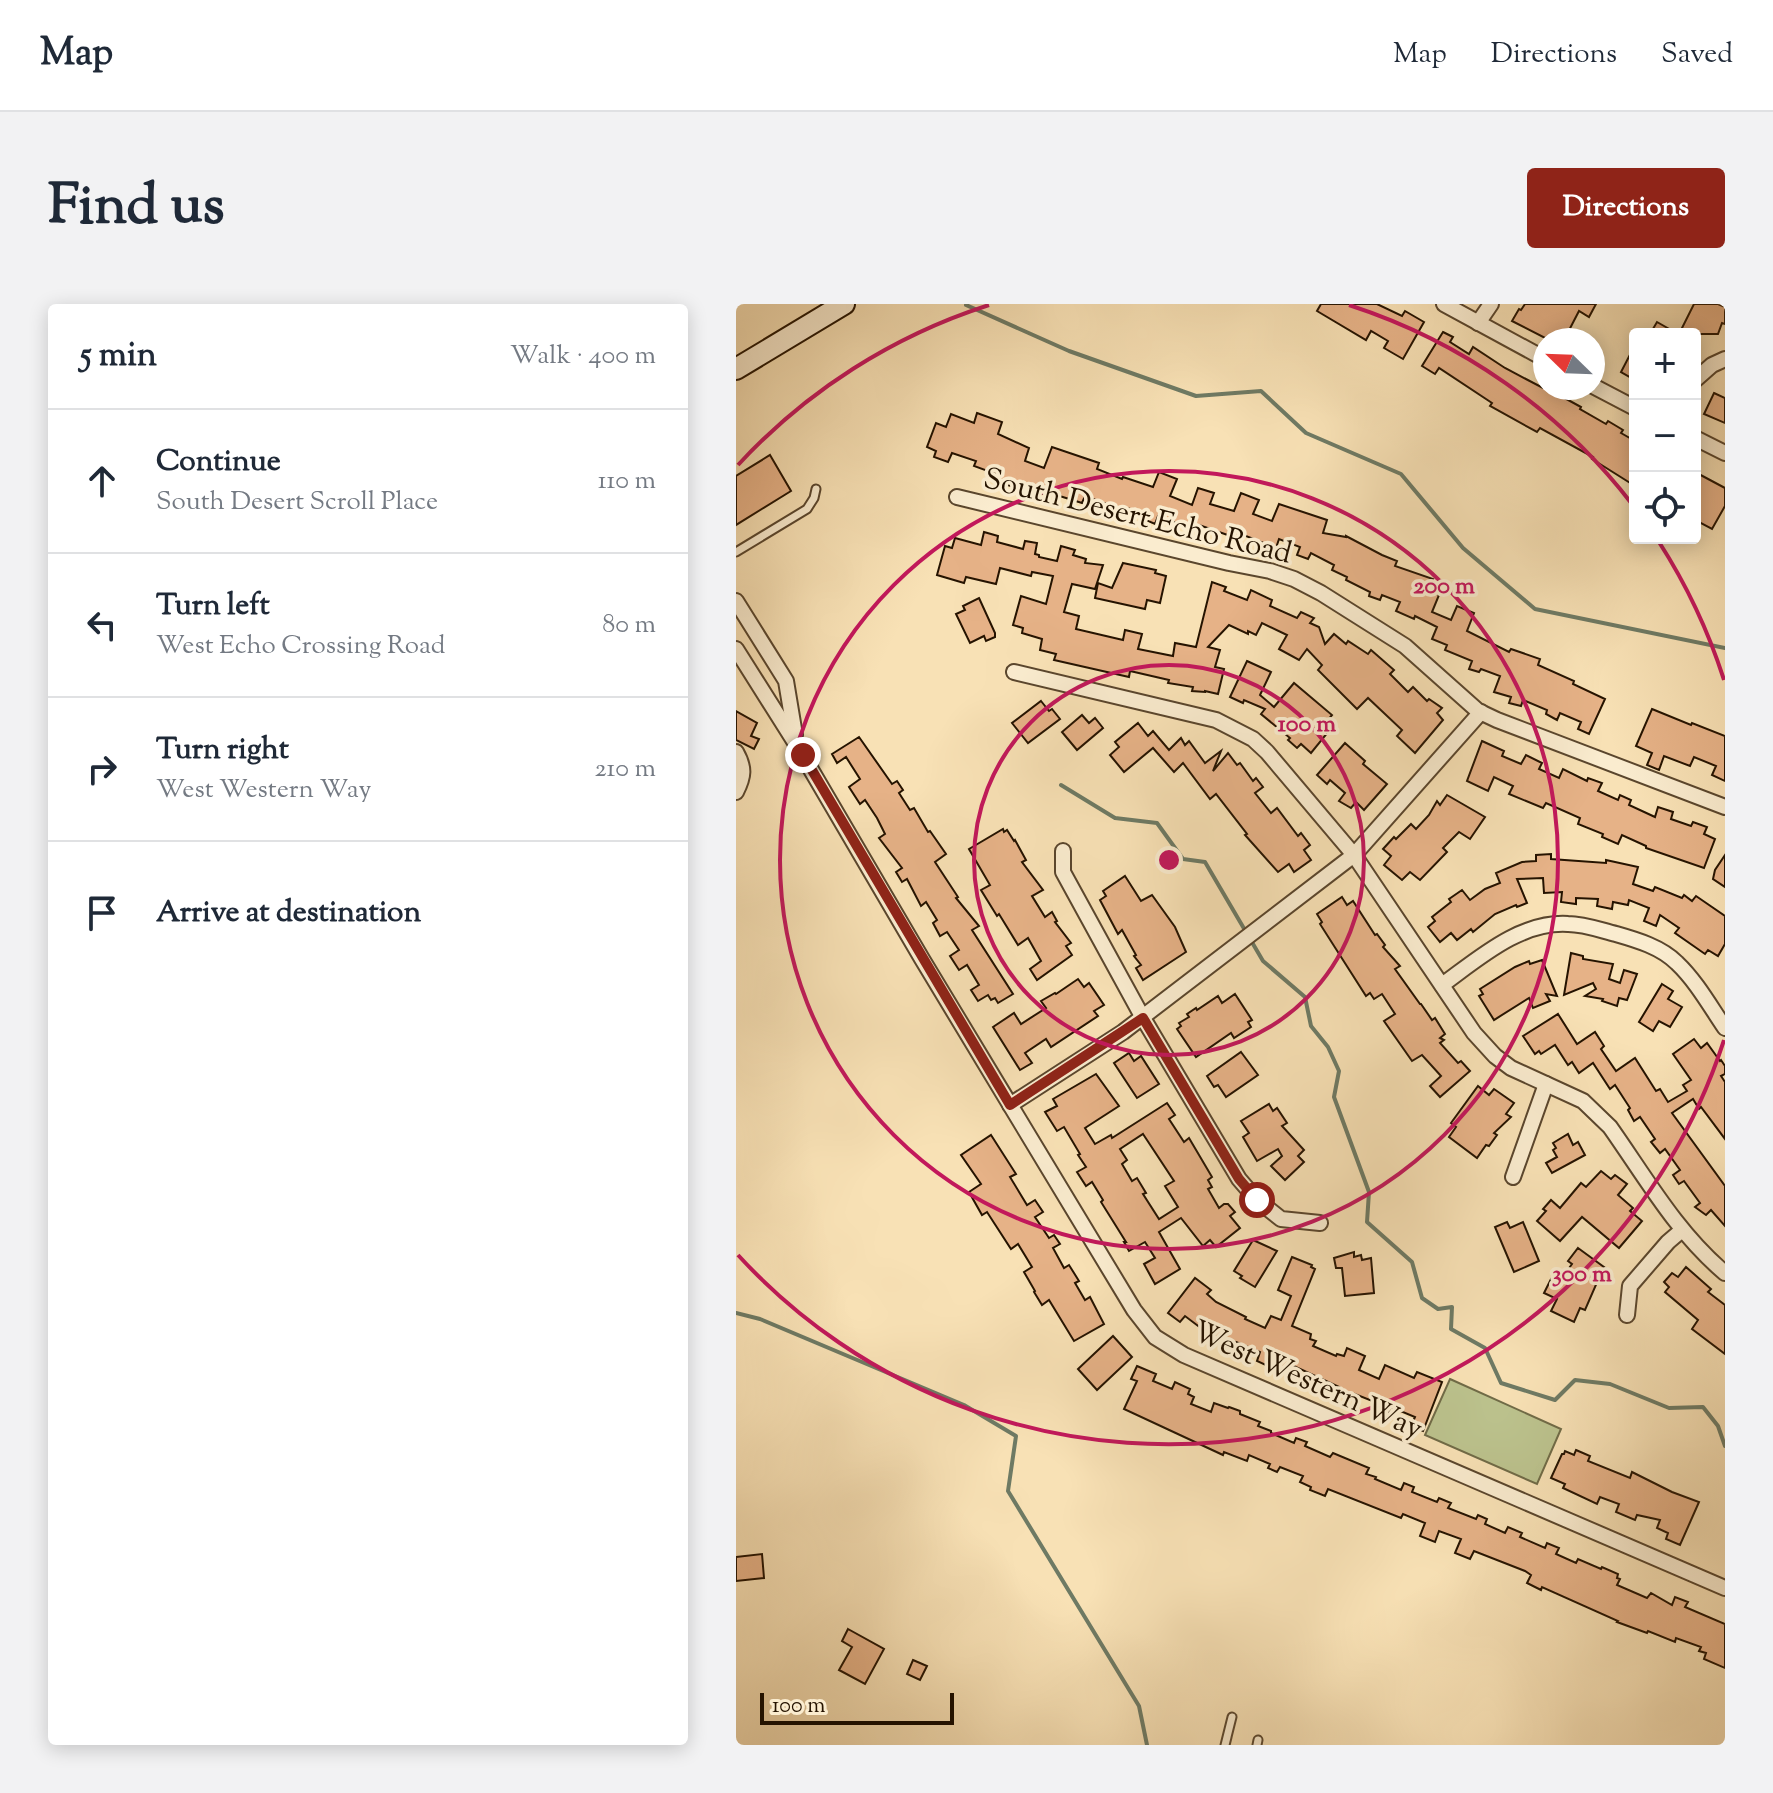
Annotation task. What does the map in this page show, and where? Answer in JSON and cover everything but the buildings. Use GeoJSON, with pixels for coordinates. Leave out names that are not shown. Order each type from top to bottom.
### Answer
{"type":"FeatureCollection","features":[{"type":"Feature","properties":{"kind":"main road"},"geometry":{"type":"LineString","coordinates":[[737,365],[844,304]]}},
{"type":"Feature","properties":{"kind":"street"},"geometry":{"type":"LineString","coordinates":[[1444,304],[1533,353]]}},
{"type":"Feature","properties":{"kind":"street"},"geometry":{"type":"LineString","coordinates":[[1478,323],[1491,304]]}},
{"type":"Feature","properties":{"kind":"street"},"geometry":{"type":"LineString","coordinates":[[1701,375],[1725,359]]}},
{"type":"Feature","properties":{"kind":"street"},"geometry":{"type":"LineString","coordinates":[[1605,392],[1629,405]]}},
{"type":"Feature","properties":{"kind":"street"},"geometry":{"type":"LineString","coordinates":[[1701,441],[1725,453]]}},
{"type":"Feature","properties":{"kind":"street","name":"South Desert Echo Road"},"geometry":{"type":"LineString","coordinates":[[957,497],[1294,579],[1405,646],[1481,712],[1725,807]]}},
{"type":"Feature","properties":{"kind":"street","name":"West Western Way"},"geometry":{"type":"LineString","coordinates":[[736,601],[786,681],[796,744]]}},
{"type":"Feature","properties":{"kind":"street","name":"West Western Way"},"geometry":{"type":"LineString","coordinates":[[736,649],[1134,1310],[1155,1337],[1184,1355],[1725,1588]]}},
{"type":"Feature","properties":{"kind":"street"},"geometry":{"type":"LineString","coordinates":[[1014,672],[1216,720],[1253,739],[1354,855],[1474,1033],[1511,1068],[1583,1101],[1610,1127],[1682,1230],[1725,1273]]}},
{"type":"Feature","properties":{"kind":"street"},"geometry":{"type":"LineString","coordinates":[[1010,1105],[1143,1018],[1354,855],[1481,712]]}},
{"type":"Feature","properties":{"kind":"street"},"geometry":{"type":"LineString","coordinates":[[736,792],[742,780],[739,758]]}},
{"type":"Feature","properties":{"kind":"street"},"geometry":{"type":"LineString","coordinates":[[1063,851],[1063,872],[1143,1018],[1239,1179],[1257,1200],[1281,1219],[1320,1223]]}},
{"type":"Feature","properties":{"kind":"street"},"geometry":{"type":"LineString","coordinates":[[1442,985],[1515,936],[1564,923],[1583,925],[1631,938],[1660,950],[1689,976],[1725,1028]]}},
{"type":"Feature","properties":{"kind":"street"},"geometry":{"type":"LineString","coordinates":[[1513,1177],[1546,1084]]}},
{"type":"Feature","properties":{"kind":"street"},"geometry":{"type":"LineString","coordinates":[[1627,1315],[1630,1286],[1682,1230]]}},
{"type":"Feature","properties":{"kind":"lane"},"geometry":{"type":"LineString","coordinates":[[736,552],[807,509],[816,489]]}},
{"type":"Feature","properties":{"kind":"lane"},"geometry":{"type":"LineString","coordinates":[[1225,1745],[1232,1717]]}},
{"type":"Feature","properties":{"kind":"green space"},"geometry":{"type":"Polygon","coordinates":[[[1450,1379],[1561,1429],[1537,1484],[1425,1435],[1450,1379]]]}},
{"type":"Feature","properties":{"kind":"waterway"},"geometry":{"type":"LineString","coordinates":[[966,305],[1069,351],[1196,396],[1261,391],[1306,433],[1401,474],[1463,548],[1535,609],[1725,648]]}},
{"type":"Feature","properties":{"kind":"waterway"},"geometry":{"type":"LineString","coordinates":[[1061,785],[1115,818],[1157,823],[1183,859],[1205,862],[1263,961],[1305,997],[1311,1026],[1328,1047],[1339,1071],[1334,1097],[1369,1192],[1367,1222],[1412,1262],[1422,1298],[1438,1309],[1452,1307],[1451,1329],[1485,1348],[1501,1383],[1555,1400],[1575,1380],[1610,1384],[1669,1408],[1703,1407],[1718,1426],[1725,1446]]}},
{"type":"Feature","properties":{"kind":"waterway"},"geometry":{"type":"LineString","coordinates":[[736,1313],[760,1319],[964,1405],[1016,1436],[1008,1491],[1139,1706],[1147,1745]]}},
{"type":"Feature","properties":{"kind":"route"},"geometry":{"type":"LineString","coordinates":[[803,755],[1010,1105],[1143,1018],[1239,1179],[1257,1200]]}}]}
